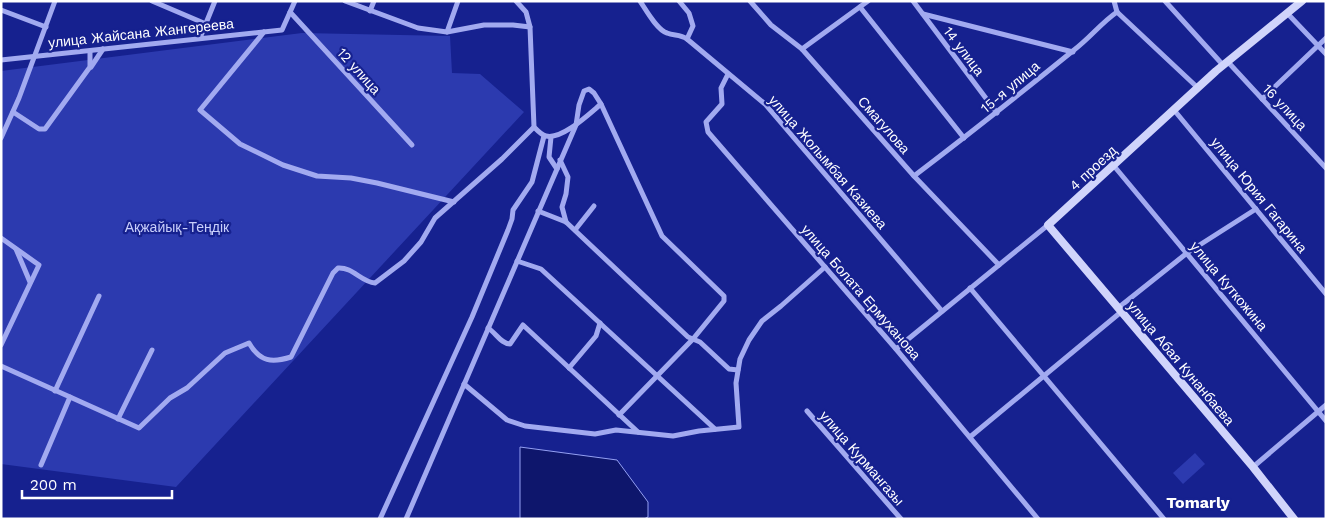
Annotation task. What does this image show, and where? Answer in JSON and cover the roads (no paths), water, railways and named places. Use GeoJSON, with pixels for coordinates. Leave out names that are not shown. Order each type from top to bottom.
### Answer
{"type":"FeatureCollection","features":[{"type":"Feature","properties":{"kind":"street"},"geometry":{"type":"LineString","coordinates":[[1,138],[36,55],[55,1]]}},
{"type":"Feature","properties":{"kind":"street"},"geometry":{"type":"LineString","coordinates":[[152,1],[206,24]]}},
{"type":"Feature","properties":{"kind":"street"},"geometry":{"type":"LineString","coordinates":[[200,38],[215,1]]}},
{"type":"Feature","properties":{"kind":"street"},"geometry":{"type":"LineString","coordinates":[[290,12],[295,1]]}},
{"type":"Feature","properties":{"kind":"street"},"geometry":{"type":"LineString","coordinates":[[345,1],[418,28],[447,32],[484,25],[513,25],[530,28]]}},
{"type":"Feature","properties":{"kind":"street"},"geometry":{"type":"LineString","coordinates":[[370,11],[374,1]]}},
{"type":"Feature","properties":{"kind":"street"},"geometry":{"type":"LineString","coordinates":[[447,32],[458,1]]}},
{"type":"Feature","properties":{"kind":"street"},"geometry":{"type":"LineString","coordinates":[[516,1],[526,12],[530,28],[534,127],[544,136],[551,137],[565,132],[576,125],[601,104]]}},
{"type":"Feature","properties":{"kind":"street","name":"улица Жолымбая Казиева"},"geometry":{"type":"LineString","coordinates":[[640,1],[660,29],[687,39],[765,104],[942,311]]}},
{"type":"Feature","properties":{"kind":"street"},"geometry":{"type":"LineString","coordinates":[[679,1],[689,13],[692,26],[687,39]]}},
{"type":"Feature","properties":{"kind":"street","name":"Смагулова"},"geometry":{"type":"LineString","coordinates":[[750,1],[770,25],[802,49],[914,176],[999,265]]}},
{"type":"Feature","properties":{"kind":"street"},"geometry":{"type":"LineString","coordinates":[[802,49],[868,1]]}},
{"type":"Feature","properties":{"kind":"street","name":"14 улица"},"geometry":{"type":"LineString","coordinates":[[913,1],[997,113]]}},
{"type":"Feature","properties":{"kind":"street"},"geometry":{"type":"LineString","coordinates":[[1114,1],[1117,12],[1198,88]]}},
{"type":"Feature","properties":{"kind":"street","name":"4 проезд"},"geometry":{"type":"LineString","coordinates":[[896,349],[1048,225],[1225,64],[1302,1]]}},
{"type":"Feature","properties":{"kind":"street","name":"16 улица"},"geometry":{"type":"LineString","coordinates":[[1166,2],[1225,64],[1262,99],[1326,168]]}},
{"type":"Feature","properties":{"kind":"street"},"geometry":{"type":"LineString","coordinates":[[860,6],[964,138]]}},
{"type":"Feature","properties":{"kind":"street"},"geometry":{"type":"LineString","coordinates":[[1,10],[46,27]]}},
{"type":"Feature","properties":{"kind":"street","name":"улица Жайсана Жангереева"},"geometry":{"type":"LineString","coordinates":[[1,60],[282,30],[290,12]]}},
{"type":"Feature","properties":{"kind":"street","name":"12 улица"},"geometry":{"type":"LineString","coordinates":[[290,12],[412,145]]}},
{"type":"Feature","properties":{"kind":"street","name":"15-я улица"},"geometry":{"type":"LineString","coordinates":[[914,176],[1073,52],[1105,20],[1117,12]]}},
{"type":"Feature","properties":{"kind":"street"},"geometry":{"type":"LineString","coordinates":[[1287,13],[1326,54]]}},
{"type":"Feature","properties":{"kind":"street"},"geometry":{"type":"LineString","coordinates":[[923,14],[1073,52]]}},
{"type":"Feature","properties":{"kind":"street"},"geometry":{"type":"LineString","coordinates":[[264,32],[200,110],[240,144],[283,165],[318,176],[351,178],[454,202]]}},
{"type":"Feature","properties":{"kind":"street"},"geometry":{"type":"LineString","coordinates":[[1262,99],[1326,38]]}},
{"type":"Feature","properties":{"kind":"street"},"geometry":{"type":"LineString","coordinates":[[13,112],[39,129],[45,129],[103,49]]}},
{"type":"Feature","properties":{"kind":"street"},"geometry":{"type":"LineString","coordinates":[[90,51],[90,67]]}},
{"type":"Feature","properties":{"kind":"street","name":"улица Болата Ермуханова"},"geometry":{"type":"LineString","coordinates":[[728,74],[721,88],[722,104],[706,122],[708,132],[896,349],[1038,519]]}},
{"type":"Feature","properties":{"kind":"street"},"geometry":{"type":"LineString","coordinates":[[406,519],[576,125],[579,105],[584,91],[589,89],[601,104],[662,236],[724,296],[722,305],[693,339],[620,415]]}},
{"type":"Feature","properties":{"kind":"street","name":"улица Юрия Гагарина"},"geometry":{"type":"LineString","coordinates":[[1174,110],[1326,294]]}},
{"type":"Feature","properties":{"kind":"street"},"geometry":{"type":"LineString","coordinates":[[1,366],[138,428],[170,398],[187,388],[225,353],[250,343],[255,354],[266,359],[279,361],[291,358],[333,273],[338,268],[346,267],[369,282],[375,283],[404,261],[421,242],[436,218],[502,159],[534,127]]}},
{"type":"Feature","properties":{"kind":"street"},"geometry":{"type":"LineString","coordinates":[[380,519],[475,310],[508,230],[513,210],[532,182],[544,136]]}},
{"type":"Feature","properties":{"kind":"street"},"geometry":{"type":"LineString","coordinates":[[551,137],[549,157],[557,169]]}},
{"type":"Feature","properties":{"kind":"street"},"geometry":{"type":"LineString","coordinates":[[560,160],[568,177],[562,206],[566,222]]}},
{"type":"Feature","properties":{"kind":"street","name":"улица Куткожина"},"geometry":{"type":"LineString","coordinates":[[1114,166],[1326,421]]}},
{"type":"Feature","properties":{"kind":"street"},"geometry":{"type":"LineString","coordinates":[[576,230],[594,206]]}},
{"type":"Feature","properties":{"kind":"street"},"geometry":{"type":"LineString","coordinates":[[970,437],[1186,253],[1256,209]]}},
{"type":"Feature","properties":{"kind":"street"},"geometry":{"type":"LineString","coordinates":[[538,211],[566,222],[688,337],[700,342],[729,369],[738,370]]}},
{"type":"Feature","properties":{"kind":"street","name":"улица Абая Кунанбаева"},"geometry":{"type":"LineString","coordinates":[[1048,225],[1253,467],[1294,519]]}},
{"type":"Feature","properties":{"kind":"street"},"geometry":{"type":"LineString","coordinates":[[1,238],[39,265],[1,345]]}},
{"type":"Feature","properties":{"kind":"street"},"geometry":{"type":"LineString","coordinates":[[16,248],[30,282]]}},
{"type":"Feature","properties":{"kind":"street"},"geometry":{"type":"LineString","coordinates":[[517,261],[541,269],[716,429]]}},
{"type":"Feature","properties":{"kind":"street"},"geometry":{"type":"LineString","coordinates":[[464,384],[507,420],[525,426],[595,434],[616,430],[673,436],[739,426],[736,383],[740,359],[749,340],[762,321],[825,267]]}},
{"type":"Feature","properties":{"kind":"street"},"geometry":{"type":"LineString","coordinates":[[970,288],[1164,519]]}},
{"type":"Feature","properties":{"kind":"street"},"geometry":{"type":"LineString","coordinates":[[56,390],[99,296]]}},
{"type":"Feature","properties":{"kind":"street"},"geometry":{"type":"LineString","coordinates":[[569,368],[596,336],[600,322]]}},
{"type":"Feature","properties":{"kind":"street"},"geometry":{"type":"LineString","coordinates":[[488,328],[506,344],[510,344],[523,326],[638,432]]}},
{"type":"Feature","properties":{"kind":"street"},"geometry":{"type":"LineString","coordinates":[[118,419],[152,350]]}},
{"type":"Feature","properties":{"kind":"street"},"geometry":{"type":"LineString","coordinates":[[41,465],[70,397]]}},
{"type":"Feature","properties":{"kind":"street"},"geometry":{"type":"LineString","coordinates":[[1253,467],[1326,405]]}},
{"type":"Feature","properties":{"kind":"street","name":"улица Курмангазы"},"geometry":{"type":"LineString","coordinates":[[807,411],[901,519]]}},
{"type":"Feature","properties":{"kind":"district","name":"Tomarly"},"geometry":{"type":"Point","coordinates":[1198,502]}},
{"type":"Feature","properties":{"kind":"park label","name":"Ақжайық-Теңдік"},"geometry":{"type":"Point","coordinates":[177,227]}}]}
